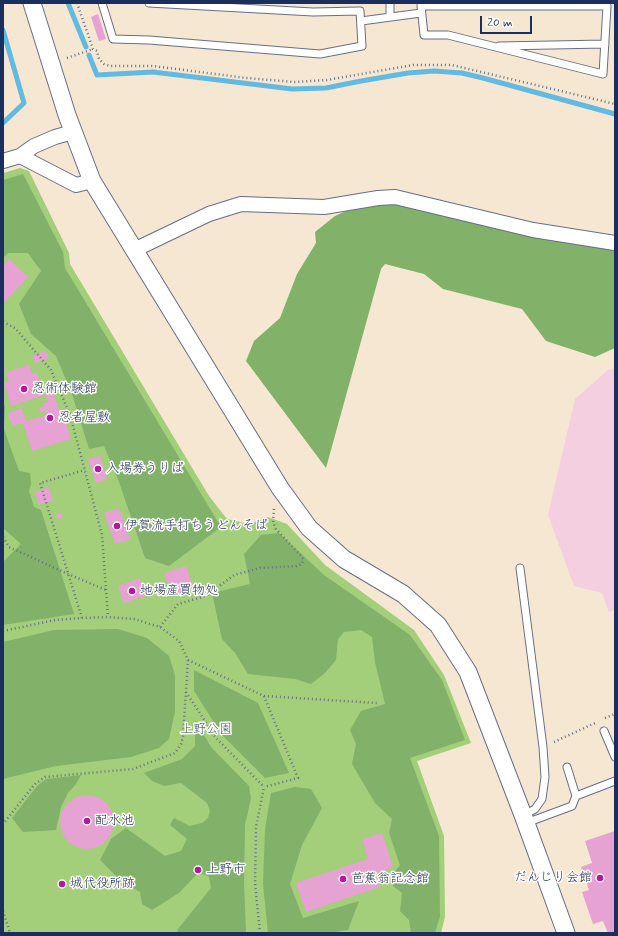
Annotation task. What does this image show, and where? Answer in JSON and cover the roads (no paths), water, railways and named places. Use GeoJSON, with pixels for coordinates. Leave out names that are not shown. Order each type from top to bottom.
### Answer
{"type":"FeatureCollection","features":[{"type":"Feature","properties":{"kind":"street"},"geometry":{"type":"LineString","coordinates":[[32,3],[73,132],[92,181],[274,480],[309,528],[344,559],[403,594],[438,625],[468,672],[525,819],[566,933]]}},
{"type":"Feature","properties":{"kind":"street"},"geometry":{"type":"LineString","coordinates":[[3,162],[20,156],[34,146],[55,137],[73,132]]}},
{"type":"Feature","properties":{"kind":"street"},"geometry":{"type":"LineString","coordinates":[[20,156],[76,185],[92,181]]}},
{"type":"Feature","properties":{"kind":"street"},"geometry":{"type":"LineString","coordinates":[[134,250],[209,214],[241,204],[324,207],[350,204],[378,198],[395,197],[533,230],[615,243]]}},
{"type":"Feature","properties":{"kind":"lane"},"geometry":{"type":"LineString","coordinates":[[102,3],[113,39],[172,41],[320,54],[362,46],[360,11],[313,12],[149,3]]}},
{"type":"Feature","properties":{"kind":"lane"},"geometry":{"type":"LineString","coordinates":[[390,3],[390,17]]}},
{"type":"Feature","properties":{"kind":"lane"},"geometry":{"type":"LineString","coordinates":[[421,6],[607,6],[603,74],[448,35],[424,35],[422,13],[421,6]]}},
{"type":"Feature","properties":{"kind":"lane"},"geometry":{"type":"LineString","coordinates":[[361,21],[422,13]]}},
{"type":"Feature","properties":{"kind":"lane"},"geometry":{"type":"LineString","coordinates":[[489,46],[605,44]]}},
{"type":"Feature","properties":{"kind":"lane"},"geometry":{"type":"LineString","coordinates":[[520,568],[543,747],[545,777],[542,799],[525,819]]}},
{"type":"Feature","properties":{"kind":"lane"},"geometry":{"type":"LineString","coordinates":[[604,732],[615,757]]}},
{"type":"Feature","properties":{"kind":"lane"},"geometry":{"type":"LineString","coordinates":[[525,819],[572,806],[576,796],[567,767]]}},
{"type":"Feature","properties":{"kind":"lane"},"geometry":{"type":"LineString","coordinates":[[576,796],[615,781]]}},
{"type":"Feature","properties":{"kind":"waterway"},"geometry":{"type":"LineString","coordinates":[[68,3],[86,47]]}},
{"type":"Feature","properties":{"kind":"waterway"},"geometry":{"type":"LineString","coordinates":[[3,30],[24,103],[3,123]]}},
{"type":"Feature","properties":{"kind":"waterway"},"geometry":{"type":"LineString","coordinates":[[89,55],[97,75],[153,72],[292,89],[326,88],[408,73],[434,71],[462,73],[615,114]]}},
{"type":"Feature","properties":{"kind":"place","name":"忍術体験館"},"geometry":{"type":"Point","coordinates":[24,389]}},
{"type":"Feature","properties":{"kind":"place","name":"忍者屋敷"},"geometry":{"type":"Point","coordinates":[50,418]}},
{"type":"Feature","properties":{"kind":"place","name":"入場券うりば"},"geometry":{"type":"Point","coordinates":[98,469]}},
{"type":"Feature","properties":{"kind":"place","name":"伊賀流手打ちうどんそば"},"geometry":{"type":"Point","coordinates":[117,526]}},
{"type":"Feature","properties":{"kind":"place","name":"地場産買物処"},"geometry":{"type":"Point","coordinates":[132,591]}},
{"type":"Feature","properties":{"kind":"place","name":"配水池"},"geometry":{"type":"Point","coordinates":[87,821]}},
{"type":"Feature","properties":{"kind":"place","name":"上野市"},"geometry":{"type":"Point","coordinates":[198,870]}},
{"type":"Feature","properties":{"kind":"place","name":"だんじり会館"},"geometry":{"type":"Point","coordinates":[600,878]}},
{"type":"Feature","properties":{"kind":"place","name":"芭蕉翁記念館"},"geometry":{"type":"Point","coordinates":[343,879]}},
{"type":"Feature","properties":{"kind":"place","name":"城代役所跡"},"geometry":{"type":"Point","coordinates":[62,884]}},
{"type":"Feature","properties":{"kind":"park label","name":"上野公園"},"geometry":{"type":"Point","coordinates":[206,730]}}]}
